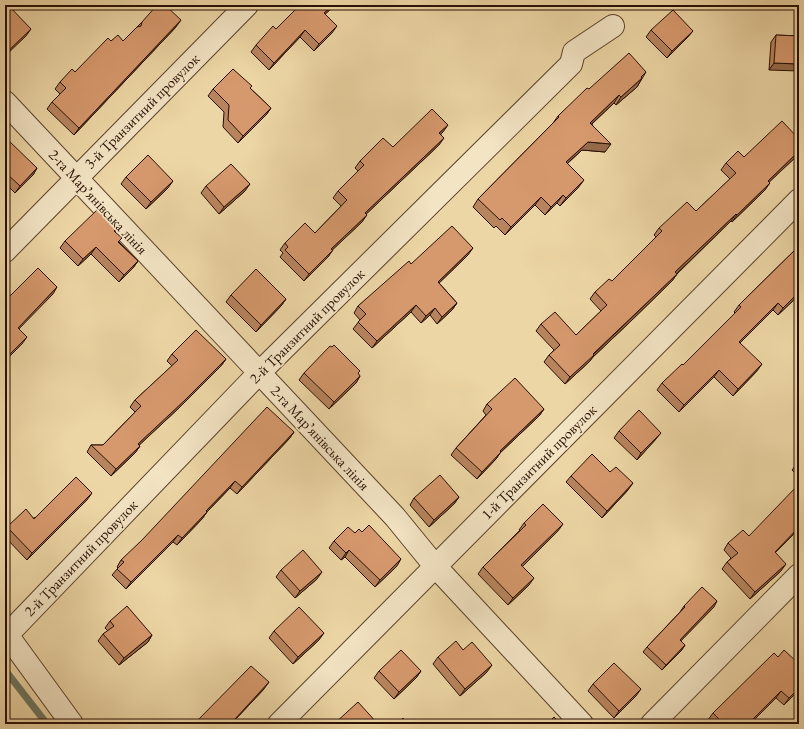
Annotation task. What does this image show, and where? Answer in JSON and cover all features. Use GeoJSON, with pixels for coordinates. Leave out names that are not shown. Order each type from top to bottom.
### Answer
{"type":"FeatureCollection","features":[{"type":"Feature","properties":{"kind":"street","name":"3-й Транзитний провулок"},"geometry":{"type":"LineString","coordinates":[[5,251],[75,178],[247,5]]}},
{"type":"Feature","properties":{"kind":"street","name":"2-й Транзитний провулок"},"geometry":{"type":"LineString","coordinates":[[6,634],[259,373],[571,64],[574,52],[613,26]]}},
{"type":"Feature","properties":{"kind":"street","name":"2-га Марʼянівська лінія"},"geometry":{"type":"LineString","coordinates":[[5,102],[395,517],[435,566],[582,724]]}},
{"type":"Feature","properties":{"kind":"street","name":"1-й Транзитний провулок"},"geometry":{"type":"LineString","coordinates":[[279,724],[799,200]]}},
{"type":"Feature","properties":{"kind":"street"},"geometry":{"type":"LineString","coordinates":[[652,724],[799,575]]}},
{"type":"Feature","properties":{"kind":"street"},"geometry":{"type":"LineString","coordinates":[[6,634],[72,724]]}},
{"type":"Feature","properties":{"kind":"building"},"geometry":{"type":"Polygon","coordinates":[[[157,5],[165,5],[181,20],[79,128],[52,102],[66,88],[60,82],[72,69],[75,72],[108,38],[111,41],[118,35],[123,41],[137,27],[141,26],[142,22],[157,5]]]}},
{"type":"Feature","properties":{"kind":"building"},"geometry":{"type":"Polygon","coordinates":[[[300,5],[333,5],[324,13],[337,26],[319,44],[305,30],[274,63],[256,45],[273,26],[276,29],[300,5]]]}},
{"type":"Feature","properties":{"kind":"building"},"geometry":{"type":"Polygon","coordinates":[[[9,6],[31,29],[5,54],[5,10],[9,6]]]}},
{"type":"Feature","properties":{"kind":"building"},"geometry":{"type":"Polygon","coordinates":[[[673,10],[693,31],[672,51],[651,30],[673,10]]]}},
{"type":"Feature","properties":{"kind":"building"},"geometry":{"type":"Polygon","coordinates":[[[776,35],[799,36],[799,64],[774,63],[776,35]]]}},
{"type":"Feature","properties":{"kind":"building"},"geometry":{"type":"Polygon","coordinates":[[[629,53],[646,72],[641,77],[642,78],[621,97],[619,95],[590,123],[611,144],[588,142],[566,162],[584,180],[566,198],[563,195],[551,207],[541,197],[511,227],[502,218],[500,220],[478,199],[559,117],[558,116],[587,88],[589,89],[629,53]]]}},
{"type":"Feature","properties":{"kind":"building"},"geometry":{"type":"Polygon","coordinates":[[[233,69],[252,86],[250,88],[271,108],[243,136],[228,120],[229,105],[213,89],[233,69]]]}},
{"type":"Feature","properties":{"kind":"building"},"geometry":{"type":"Polygon","coordinates":[[[432,109],[448,125],[439,133],[444,138],[365,213],[367,215],[331,249],[333,250],[309,274],[285,250],[288,247],[285,243],[305,223],[315,233],[347,200],[338,191],[364,165],[360,161],[383,138],[393,147],[432,109]]]}},
{"type":"Feature","properties":{"kind":"building"},"geometry":{"type":"Polygon","coordinates":[[[782,121],[799,139],[799,151],[768,181],[770,183],[675,272],[677,274],[570,377],[549,355],[560,345],[541,324],[555,312],[576,335],[607,305],[595,292],[609,279],[612,281],[662,231],[659,228],[687,202],[696,211],[736,173],[726,163],[738,151],[744,157],[782,121]]]}},
{"type":"Feature","properties":{"kind":"building"},"geometry":{"type":"Polygon","coordinates":[[[7,139],[37,168],[20,186],[5,172],[5,141],[7,139]]]}},
{"type":"Feature","properties":{"kind":"building"},"geometry":{"type":"Polygon","coordinates":[[[148,155],[173,181],[151,202],[126,177],[148,155]]]}},
{"type":"Feature","properties":{"kind":"building"},"geometry":{"type":"Polygon","coordinates":[[[231,164],[250,184],[224,207],[206,186],[231,164]]]}},
{"type":"Feature","properties":{"kind":"building"},"geometry":{"type":"Polygon","coordinates":[[[99,208],[117,228],[114,231],[122,238],[118,242],[138,261],[124,275],[96,247],[83,259],[65,241],[99,208]]]}},
{"type":"Feature","properties":{"kind":"building"},"geometry":{"type":"Polygon","coordinates":[[[452,226],[473,248],[438,282],[457,303],[442,317],[435,308],[426,316],[416,305],[377,341],[358,322],[366,314],[358,306],[409,261],[411,264],[452,226]]]}},
{"type":"Feature","properties":{"kind":"building"},"geometry":{"type":"Polygon","coordinates":[[[799,246],[799,292],[783,308],[778,303],[739,342],[762,364],[738,389],[719,370],[684,405],[662,383],[682,364],[683,365],[741,307],[739,305],[799,246]]]}},
{"type":"Feature","properties":{"kind":"building"},"geometry":{"type":"Polygon","coordinates":[[[38,268],[57,287],[18,328],[27,337],[7,357],[5,355],[5,301],[38,268]]]}},
{"type":"Feature","properties":{"kind":"building"},"geometry":{"type":"Polygon","coordinates":[[[256,269],[286,299],[261,325],[231,295],[256,269]]]}},
{"type":"Feature","properties":{"kind":"building"},"geometry":{"type":"Polygon","coordinates":[[[196,330],[226,359],[138,444],[140,446],[116,469],[91,445],[103,445],[141,406],[135,400],[178,360],[172,354],[196,330]]]}},
{"type":"Feature","properties":{"kind":"building"},"geometry":{"type":"Polygon","coordinates":[[[334,345],[360,371],[358,373],[360,376],[334,402],[304,373],[330,346],[332,347],[334,345]]]}},
{"type":"Feature","properties":{"kind":"building"},"geometry":{"type":"Polygon","coordinates":[[[515,378],[544,409],[500,451],[501,452],[482,472],[456,448],[492,409],[487,404],[515,378]]]}},
{"type":"Feature","properties":{"kind":"building"},"geometry":{"type":"Polygon","coordinates":[[[267,407],[294,432],[242,487],[235,481],[182,538],[178,535],[131,582],[117,569],[124,562],[121,560],[142,540],[267,407]]]}},
{"type":"Feature","properties":{"kind":"building"},"geometry":{"type":"Polygon","coordinates":[[[639,410],[661,433],[641,453],[619,431],[639,410]]]}},
{"type":"Feature","properties":{"kind":"building"},"geometry":{"type":"Polygon","coordinates":[[[592,454],[610,472],[616,467],[633,483],[607,511],[571,476],[592,454]]]}},
{"type":"Feature","properties":{"kind":"building"},"geometry":{"type":"Polygon","coordinates":[[[440,475],[459,497],[434,520],[414,498],[440,475]]]}},
{"type":"Feature","properties":{"kind":"building"},"geometry":{"type":"Polygon","coordinates":[[[76,477],[92,493],[32,553],[7,527],[26,509],[34,519],[76,477]]]}},
{"type":"Feature","properties":{"kind":"building"},"geometry":{"type":"Polygon","coordinates":[[[799,484],[799,527],[775,552],[786,564],[755,592],[727,562],[738,553],[728,543],[743,530],[749,536],[799,484]]]}},
{"type":"Feature","properties":{"kind":"building"},"geometry":{"type":"Polygon","coordinates":[[[543,504],[563,524],[521,565],[534,578],[513,598],[483,567],[526,525],[524,523],[543,504]]]}},
{"type":"Feature","properties":{"kind":"building"},"geometry":{"type":"Polygon","coordinates":[[[369,525],[401,559],[380,580],[349,550],[346,553],[334,541],[348,527],[355,533],[359,529],[362,532],[369,525]]]}},
{"type":"Feature","properties":{"kind":"building"},"geometry":{"type":"Polygon","coordinates":[[[303,550],[322,572],[300,591],[281,570],[303,550]]]}},
{"type":"Feature","properties":{"kind":"building"},"geometry":{"type":"Polygon","coordinates":[[[702,587],[717,601],[680,640],[685,645],[666,665],[647,647],[702,587]]]}},
{"type":"Feature","properties":{"kind":"building"},"geometry":{"type":"Polygon","coordinates":[[[127,606],[152,635],[124,658],[103,634],[114,626],[110,621],[127,606]]]}},
{"type":"Feature","properties":{"kind":"building"},"geometry":{"type":"Polygon","coordinates":[[[299,607],[324,633],[298,657],[274,631],[299,607]]]}},
{"type":"Feature","properties":{"kind":"building"},"geometry":{"type":"Polygon","coordinates":[[[456,641],[463,650],[472,642],[492,665],[465,689],[438,657],[456,641]]]}},
{"type":"Feature","properties":{"kind":"building"},"geometry":{"type":"Polygon","coordinates":[[[401,650],[421,671],[399,692],[379,671],[401,650]]]}},
{"type":"Feature","properties":{"kind":"building"},"geometry":{"type":"Polygon","coordinates":[[[784,650],[799,664],[799,688],[789,698],[781,691],[748,724],[724,724],[713,713],[774,653],[778,657],[784,650]]]}},
{"type":"Feature","properties":{"kind":"building"},"geometry":{"type":"Polygon","coordinates":[[[614,663],[641,689],[619,711],[593,684],[614,663]]]}},
{"type":"Feature","properties":{"kind":"building"},"geometry":{"type":"Polygon","coordinates":[[[251,666],[269,682],[235,719],[237,721],[235,724],[200,724],[197,721],[251,666]]]}},
{"type":"Feature","properties":{"kind":"building"},"geometry":{"type":"Polygon","coordinates":[[[358,702],[378,724],[334,724],[358,702]]]}},
{"type":"Feature","properties":{"kind":"building"},"geometry":{"type":"Polygon","coordinates":[[[554,717],[561,724],[547,724],[554,717]]]}},
{"type":"Feature","properties":{"kind":"building"},"geometry":{"type":"Polygon","coordinates":[[[403,718],[408,724],[397,724],[403,718]]]}},
{"type":"Feature","properties":{"kind":"waterway"},"geometry":{"type":"LineString","coordinates":[[5,670],[47,724]]}}]}
